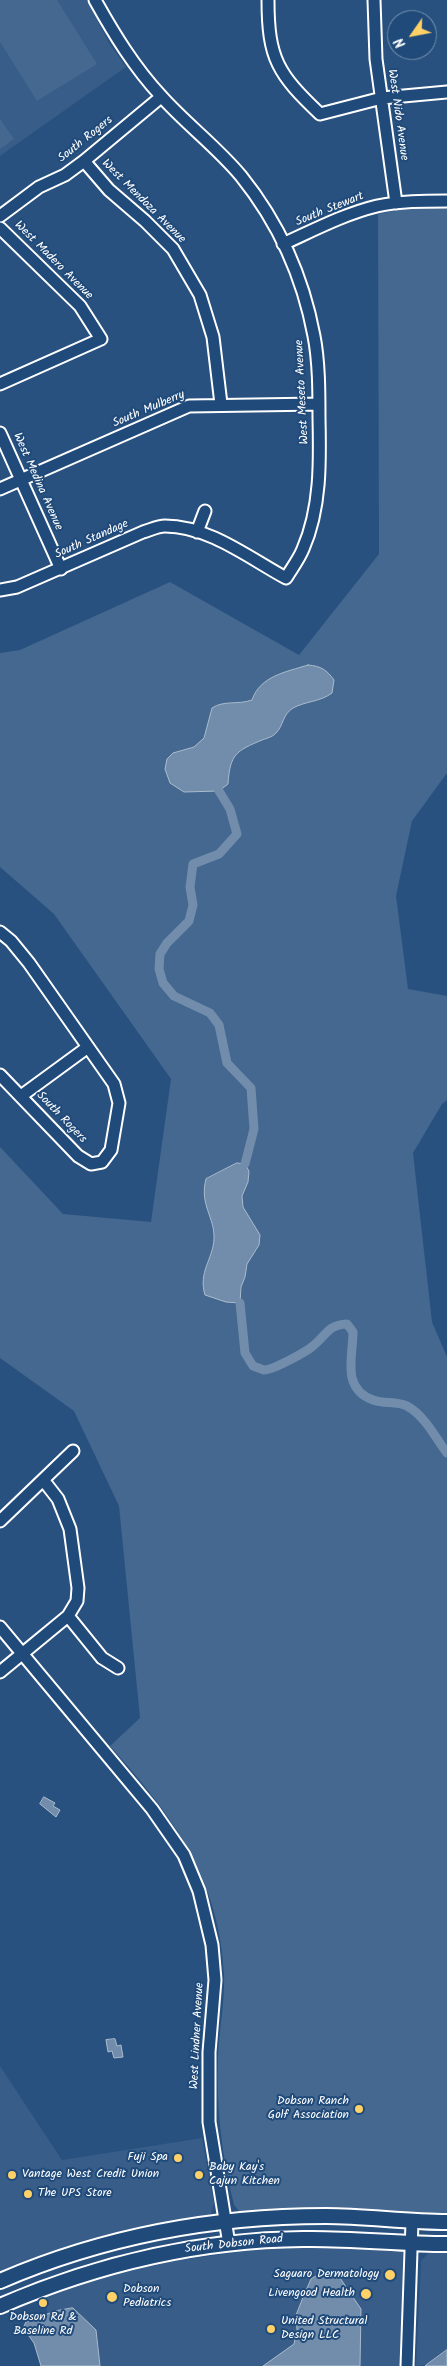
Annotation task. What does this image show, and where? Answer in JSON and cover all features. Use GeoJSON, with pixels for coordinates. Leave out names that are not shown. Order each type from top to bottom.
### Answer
{"type":"FeatureCollection","features":[{"type":"Feature","properties":{"kind":"main road","name":"South Dobson Road"},"geometry":{"type":"LineString","coordinates":[[0,2281],[65,2256],[98,2247],[161,2231],[227,2221],[328,2216],[412,2222],[447,2222]]}},
{"type":"Feature","properties":{"kind":"main road","name":"South Dobson Road"},"geometry":{"type":"LineString","coordinates":[[0,2306],[57,2284],[124,2263],[203,2246],[303,2239],[447,2244]]}},
{"type":"Feature","properties":{"kind":"street","name":"West Meseto Avenue"},"geometry":{"type":"LineString","coordinates":[[95,0],[130,58],[161,97],[205,138],[240,175],[268,213],[303,288],[315,338],[319,404],[320,474],[304,548],[286,578]]}},
{"type":"Feature","properties":{"kind":"street"},"geometry":{"type":"LineString","coordinates":[[268,0],[268,32],[276,62],[290,86],[320,114],[382,98],[447,92]]}},
{"type":"Feature","properties":{"kind":"street","name":"West Nido Avenue"},"geometry":{"type":"LineString","coordinates":[[374,0],[376,59],[396,203]]}},
{"type":"Feature","properties":{"kind":"street","name":"South Rogers"},"geometry":{"type":"LineString","coordinates":[[0,216],[39,187],[65,175],[84,161],[161,97]]}},
{"type":"Feature","properties":{"kind":"street","name":"West Mendoza Avenue"},"geometry":{"type":"LineString","coordinates":[[84,161],[109,190],[145,221],[173,249],[200,295],[213,337],[221,404]]}},
{"type":"Feature","properties":{"kind":"street","name":"South Stewart"},"geometry":{"type":"LineString","coordinates":[[284,244],[358,212],[396,203],[447,201]]}},
{"type":"Feature","properties":{"kind":"street","name":"West Madero Avenue"},"geometry":{"type":"LineString","coordinates":[[0,228],[80,306],[101,339],[0,384]]}},
{"type":"Feature","properties":{"kind":"street","name":"South Mulberry"},"geometry":{"type":"LineString","coordinates":[[0,489],[22,481],[189,406],[221,404],[319,404]]}},
{"type":"Feature","properties":{"kind":"street","name":"West Medina Avenue"},"geometry":{"type":"LineString","coordinates":[[0,433],[61,569]]}},
{"type":"Feature","properties":{"kind":"street"},"geometry":{"type":"LineString","coordinates":[[197,532],[205,512]]}},
{"type":"Feature","properties":{"kind":"street","name":"South Standage"},"geometry":{"type":"LineString","coordinates":[[0,590],[17,587],[143,532],[164,526],[207,534],[286,578]]}},
{"type":"Feature","properties":{"kind":"street","name":"South Rogers"},"geometry":{"type":"LineString","coordinates":[[0,932],[11,941],[29,963],[114,1084],[119,1103],[111,1150],[102,1162],[91,1164],[78,1156],[0,1075]]}},
{"type":"Feature","properties":{"kind":"street","name":"South Rogers"},"geometry":{"type":"LineString","coordinates":[[20,1096],[88,1048]]}},
{"type":"Feature","properties":{"kind":"street"},"geometry":{"type":"LineString","coordinates":[[0,1521],[44,1481],[73,1451]]}},
{"type":"Feature","properties":{"kind":"street"},"geometry":{"type":"LineString","coordinates":[[0,1672],[68,1616],[77,1601],[78,1588],[70,1529],[58,1499],[44,1481]]}},
{"type":"Feature","properties":{"kind":"street"},"geometry":{"type":"LineString","coordinates":[[68,1616],[102,1658],[118,1668]]}},
{"type":"Feature","properties":{"kind":"street","name":"West Lindner Avenue"},"geometry":{"type":"LineString","coordinates":[[0,1627],[160,1820],[184,1855],[199,1892],[212,1945],[215,2004],[209,2052],[210,2122],[216,2174],[227,2221],[229,2244]]}},
{"type":"Feature","properties":{"kind":"street"},"geometry":{"type":"LineString","coordinates":[[407,2366],[412,2222]]}},
{"type":"Feature","properties":{"kind":"shaded area"},"geometry":{"type":"Polygon","coordinates":[[[0,0],[87,0],[109,43],[126,67],[0,156],[0,0]]]}},
{"type":"Feature","properties":{"kind":"shaded area"},"geometry":{"type":"Polygon","coordinates":[[[0,0],[57,0],[97,64],[37,101],[0,42],[0,0]]]}},
{"type":"Feature","properties":{"kind":"shaded area"},"geometry":{"type":"Polygon","coordinates":[[[0,119],[14,139],[0,149],[0,119]]]}},
{"type":"Feature","properties":{"kind":"shaded area"},"geometry":{"type":"Polygon","coordinates":[[[447,207],[447,773],[412,821],[396,896],[408,989],[447,996],[447,1100],[442,1104],[413,1153],[432,1322],[447,1357],[447,2214],[318,2209],[246,2213],[239,2211],[234,2205],[226,2169],[221,2132],[218,2096],[218,2058],[224,1996],[224,1975],[220,1940],[213,1908],[203,1879],[189,1850],[172,1823],[133,1772],[110,1746],[140,1718],[119,1506],[74,1411],[0,1358],[0,1147],[63,1214],[151,1222],[171,1079],[54,914],[0,867],[0,653],[20,650],[170,582],[299,655],[379,554],[378,214],[399,210],[447,207]]]}},
{"type":"Feature","properties":{"kind":"shaded area"},"geometry":{"type":"Polygon","coordinates":[[[308,665],[317,666],[326,671],[334,680],[332,693],[293,708],[289,711],[275,734],[240,751],[230,766],[228,784],[219,791],[184,792],[170,783],[165,769],[167,759],[173,753],[194,747],[204,738],[212,708],[221,704],[252,700],[261,685],[267,680],[308,665]]]}},
{"type":"Feature","properties":{"kind":"shaded area"},"geometry":{"type":"Polygon","coordinates":[[[237,1163],[245,1164],[249,1171],[248,1182],[242,1196],[243,1207],[260,1235],[259,1245],[247,1264],[241,1287],[240,1303],[226,1302],[205,1295],[203,1287],[203,1279],[214,1239],[214,1231],[204,1196],[206,1179],[237,1163]]]}},
{"type":"Feature","properties":{"kind":"shaded area"},"geometry":{"type":"Polygon","coordinates":[[[44,1797],[55,1803],[53,1806],[60,1810],[56,1817],[40,1804],[44,1797]]]}},
{"type":"Feature","properties":{"kind":"shaded area"},"geometry":{"type":"Polygon","coordinates":[[[115,2039],[117,2046],[121,2045],[123,2057],[114,2058],[112,2051],[108,2052],[106,2040],[115,2039]]]}},
{"type":"Feature","properties":{"kind":"shaded area"},"geometry":{"type":"Polygon","coordinates":[[[0,2066],[62,2160],[202,2138],[214,2203],[211,2214],[72,2247],[0,2274],[0,2066]]]}},
{"type":"Feature","properties":{"kind":"shaded area"},"geometry":{"type":"Polygon","coordinates":[[[328,2247],[403,2252],[400,2366],[359,2366],[361,2309],[311,2279],[296,2315],[297,2330],[294,2344],[263,2366],[100,2366],[96,2330],[55,2311],[48,2313],[42,2297],[100,2277],[180,2260],[268,2248],[328,2247]]]}},
{"type":"Feature","properties":{"kind":"shaded area"},"geometry":{"type":"Polygon","coordinates":[[[447,2251],[447,2350],[426,2365],[416,2366],[421,2261],[429,2252],[447,2251]]]}},
{"type":"Feature","properties":{"kind":"shaded area"},"geometry":{"type":"Polygon","coordinates":[[[324,2272],[336,2272],[361,2309],[360,2366],[263,2366],[294,2344],[297,2330],[296,2315],[304,2295],[311,2279],[324,2272]]]}},
{"type":"Feature","properties":{"kind":"shaded area"},"geometry":{"type":"Polygon","coordinates":[[[73,2308],[96,2330],[100,2366],[41,2366],[34,2343],[23,2328],[26,2322],[55,2311],[73,2308]]]}},
{"type":"Feature","properties":{"kind":"shaded area"},"geometry":{"type":"Polygon","coordinates":[[[447,2350],[447,2366],[425,2366],[426,2365],[447,2350]]]}},
{"type":"Feature","properties":{"kind":"waterway"},"geometry":{"type":"LineString","coordinates":[[219,791],[230,809],[237,834],[219,854],[193,864],[190,887],[193,905],[189,921],[167,943],[160,954],[159,969],[163,983],[174,996],[210,1013],[219,1025],[227,1063],[251,1088],[254,1129],[245,1164]]}},
{"type":"Feature","properties":{"kind":"waterway"},"geometry":{"type":"LineString","coordinates":[[240,1303],[245,1353],[253,1366],[264,1370],[297,1356],[313,1346],[331,1328],[347,1324],[353,1332],[351,1371],[356,1388],[363,1395],[373,1400],[403,1404],[413,1410],[429,1427],[447,1453]]}},
{"type":"Feature","properties":{"kind":"place","name":"Dobson Ranch Golf Association"},"geometry":{"type":"Point","coordinates":[359,2109]}},
{"type":"Feature","properties":{"kind":"place","name":"Fuji Spa"},"geometry":{"type":"Point","coordinates":[178,2158]}},
{"type":"Feature","properties":{"kind":"place","name":"Vantage West Credit Union"},"geometry":{"type":"Point","coordinates":[12,2175]}},
{"type":"Feature","properties":{"kind":"place","name":"Baby Kay's Cajun Kitchen"},"geometry":{"type":"Point","coordinates":[199,2175]}},
{"type":"Feature","properties":{"kind":"place","name":"The UPS Store"},"geometry":{"type":"Point","coordinates":[28,2194]}},
{"type":"Feature","properties":{"kind":"place","name":"Saguaro Dermatology"},"geometry":{"type":"Point","coordinates":[390,2275]}},
{"type":"Feature","properties":{"kind":"place","name":"Livengood Health"},"geometry":{"type":"Point","coordinates":[366,2294]}},
{"type":"Feature","properties":{"kind":"place","name":"Dobson Pediatrics"},"geometry":{"type":"Point","coordinates":[112,2297]}},
{"type":"Feature","properties":{"kind":"place","name":"Dobson Rd & Baseline Rd"},"geometry":{"type":"Point","coordinates":[43,2303]}},
{"type":"Feature","properties":{"kind":"place","name":"United Structural Design LLC"},"geometry":{"type":"Point","coordinates":[271,2329]}}]}
